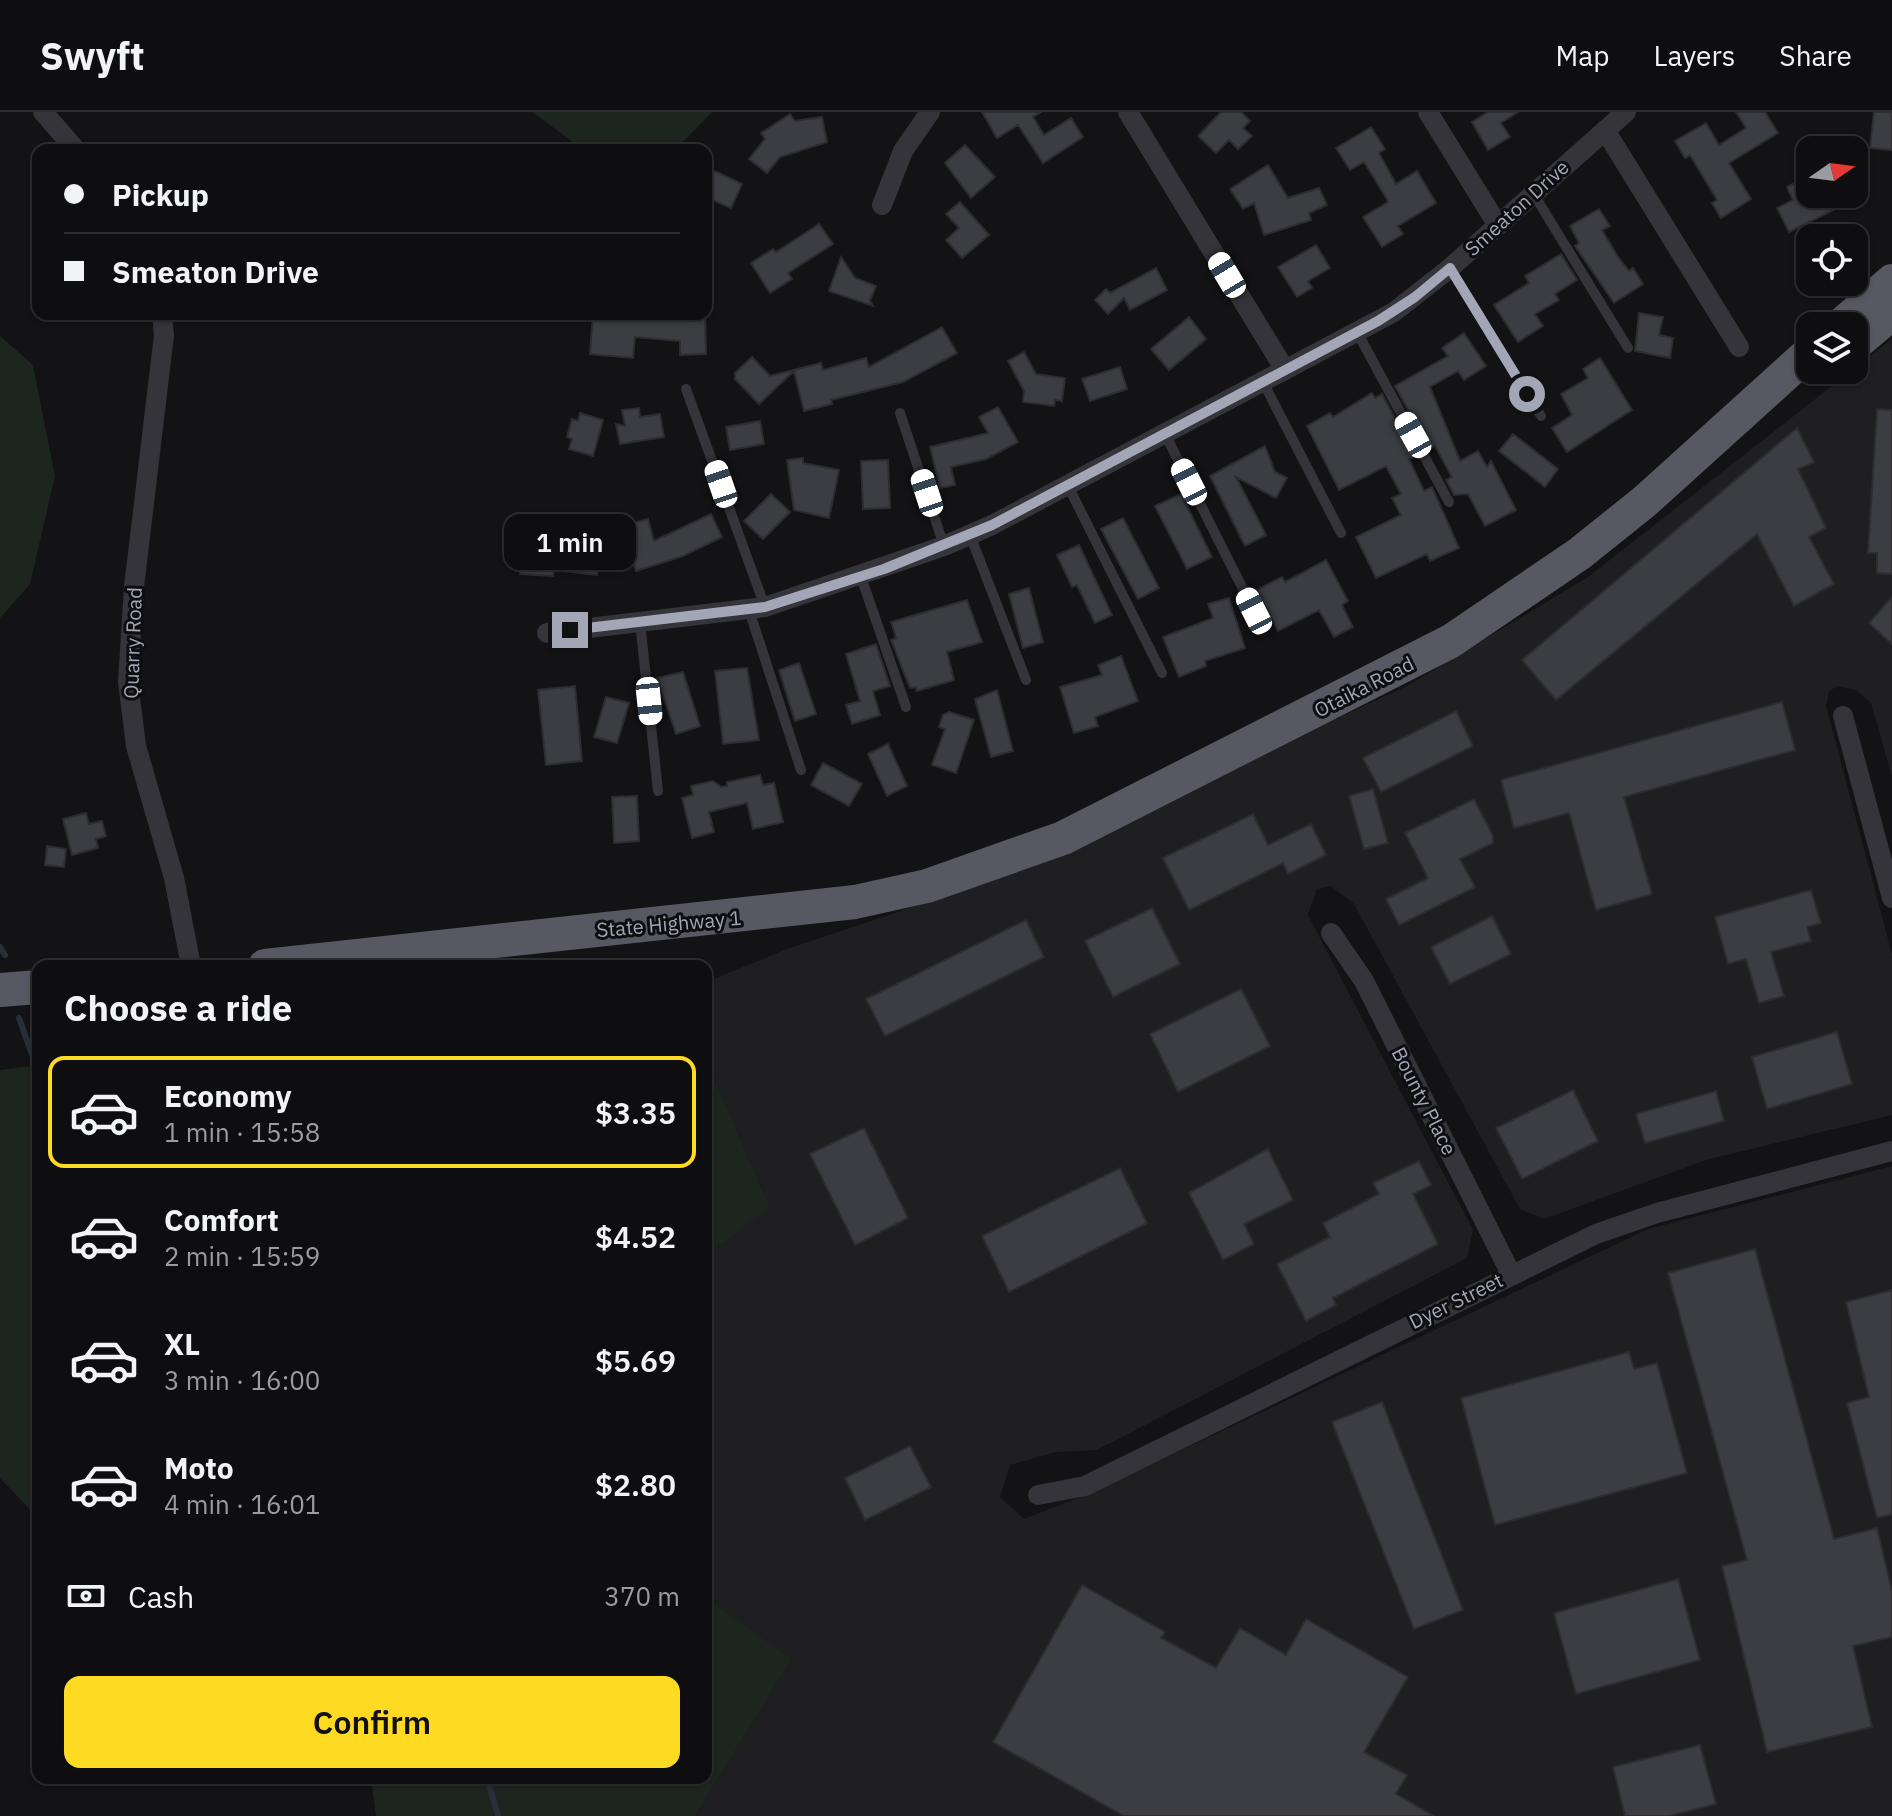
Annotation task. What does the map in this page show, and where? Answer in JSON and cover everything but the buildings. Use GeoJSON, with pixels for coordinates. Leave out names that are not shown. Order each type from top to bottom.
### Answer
{"type":"FeatureCollection","features":[{"type":"Feature","properties":{"kind":"highway"},"geometry":{"type":"LineString","coordinates":[[1856,312],[1892,281]]}},
{"type":"Feature","properties":{"kind":"highway"},"geometry":{"type":"LineString","coordinates":[[1868,333],[1892,313]]}},
{"type":"Feature","properties":{"kind":"highway","name":"Otaika Road"},"geometry":{"type":"LineString","coordinates":[[1063,838],[1451,641],[1568,562],[1644,502],[1796,365]]}},
{"type":"Feature","properties":{"kind":"highway","name":"Otaika Road"},"geometry":{"type":"LineString","coordinates":[[1644,502],[1710,462],[1807,384]]}},
{"type":"Feature","properties":{"kind":"highway","name":"State Highway 1"},"geometry":{"type":"LineString","coordinates":[[320,960],[855,902],[953,878],[1063,838]]}},
{"type":"Feature","properties":{"kind":"highway"},"geometry":{"type":"LineString","coordinates":[[0,990],[32,987]]}},
{"type":"Feature","properties":{"kind":"street"},"geometry":{"type":"LineString","coordinates":[[43,112],[71,144]]}},
{"type":"Feature","properties":{"kind":"street"},"geometry":{"type":"LineString","coordinates":[[882,205],[903,151],[930,112]]}},
{"type":"Feature","properties":{"kind":"street"},"geometry":{"type":"LineString","coordinates":[[1128,112],[1285,370]]}},
{"type":"Feature","properties":{"kind":"street"},"geometry":{"type":"LineString","coordinates":[[1428,112],[1497,224]]}},
{"type":"Feature","properties":{"kind":"street","name":"Smeaton Drive"},"geometry":{"type":"LineString","coordinates":[[547,633],[757,608],[861,577],[970,535],[1357,332],[1415,297],[1626,112]]}},
{"type":"Feature","properties":{"kind":"street"},"geometry":{"type":"LineString","coordinates":[[1605,130],[1739,347]]}},
{"type":"Feature","properties":{"kind":"street","name":"Quarry Road"},"geometry":{"type":"LineString","coordinates":[[163,320],[164,335],[134,587],[128,682],[136,746],[174,878],[190,960]]}},
{"type":"Feature","properties":{"kind":"street"},"geometry":{"type":"LineString","coordinates":[[1843,716],[1892,898]]}},
{"type":"Feature","properties":{"kind":"street","name":"Bounty Place"},"geometry":{"type":"LineString","coordinates":[[1331,933],[1364,981],[1511,1274]]}},
{"type":"Feature","properties":{"kind":"street","name":"Dyer Street"},"geometry":{"type":"LineString","coordinates":[[1038,1495],[1085,1486],[1596,1234],[1657,1213],[1892,1151]]}},
{"type":"Feature","properties":{"kind":"lane"},"geometry":{"type":"LineString","coordinates":[[1533,193],[1628,348]]}},
{"type":"Feature","properties":{"kind":"lane"},"geometry":{"type":"LineString","coordinates":[[1450,268],[1541,416]]}},
{"type":"Feature","properties":{"kind":"lane"},"geometry":{"type":"LineString","coordinates":[[1357,332],[1449,502]]}},
{"type":"Feature","properties":{"kind":"lane"},"geometry":{"type":"LineString","coordinates":[[1263,382],[1341,533]]}},
{"type":"Feature","properties":{"kind":"lane"},"geometry":{"type":"LineString","coordinates":[[686,389],[757,608],[801,770]]}},
{"type":"Feature","properties":{"kind":"lane"},"geometry":{"type":"LineString","coordinates":[[900,413],[944,546]]}},
{"type":"Feature","properties":{"kind":"lane"},"geometry":{"type":"LineString","coordinates":[[1165,434],[1254,611]]}},
{"type":"Feature","properties":{"kind":"lane"},"geometry":{"type":"LineString","coordinates":[[1067,484],[1162,673]]}},
{"type":"Feature","properties":{"kind":"lane"},"geometry":{"type":"LineString","coordinates":[[970,535],[1026,680]]}},
{"type":"Feature","properties":{"kind":"lane"},"geometry":{"type":"LineString","coordinates":[[861,577],[906,707]]}},
{"type":"Feature","properties":{"kind":"lane"},"geometry":{"type":"LineString","coordinates":[[640,622],[658,791]]}},
{"type":"Feature","properties":{"kind":"shaded area"},"geometry":{"type":"Polygon","coordinates":[[[532,112],[712,112],[681,144],[576,144],[532,112]]]}},
{"type":"Feature","properties":{"kind":"shaded area"},"geometry":{"type":"Polygon","coordinates":[[[0,336],[33,365],[55,476],[30,584],[0,618],[0,336]]]}},
{"type":"Feature","properties":{"kind":"shaded area"},"geometry":{"type":"Polygon","coordinates":[[[1892,339],[1892,777],[1871,703],[1856,690],[1838,686],[1829,691],[1826,706],[1892,954],[1892,1115],[1706,1160],[1544,1219],[1520,1209],[1354,904],[1331,886],[1317,889],[1308,915],[1473,1230],[1467,1258],[1097,1450],[1056,1452],[1010,1465],[1000,1497],[1024,1519],[1093,1492],[1648,1229],[1892,1166],[1892,1816],[695,1816],[792,1659],[712,1601],[712,1247],[725,1243],[770,1207],[712,1073],[712,980],[790,948],[964,890],[1407,686],[1588,577],[1835,384],[1868,384],[1868,358],[1892,339]]]}},
{"type":"Feature","properties":{"kind":"shaded area"},"geometry":{"type":"Polygon","coordinates":[[[32,1066],[32,1512],[0,1478],[0,1070],[32,1066]]]}},
{"type":"Feature","properties":{"kind":"shaded area"},"geometry":{"type":"Polygon","coordinates":[[[712,1073],[770,1207],[725,1243],[712,1247],[712,1073]]]}},
{"type":"Feature","properties":{"kind":"shaded area"},"geometry":{"type":"Polygon","coordinates":[[[712,1601],[792,1659],[695,1816],[376,1816],[372,1784],[712,1784],[712,1601]]]}},
{"type":"Feature","properties":{"kind":"waterway"},"geometry":{"type":"LineString","coordinates":[[0,947],[5,955]]}},
{"type":"Feature","properties":{"kind":"waterway"},"geometry":{"type":"LineString","coordinates":[[19,1018],[32,1054]]}},
{"type":"Feature","properties":{"kind":"waterway"},"geometry":{"type":"LineString","coordinates":[[489,1784],[498,1816]]}},
{"type":"Feature","properties":{"kind":"route"},"geometry":{"type":"LineString","coordinates":[[570,630],[765,607],[861,577],[944,546],[992,525],[1378,321],[1415,297],[1450,268],[1527,394]]}}]}
